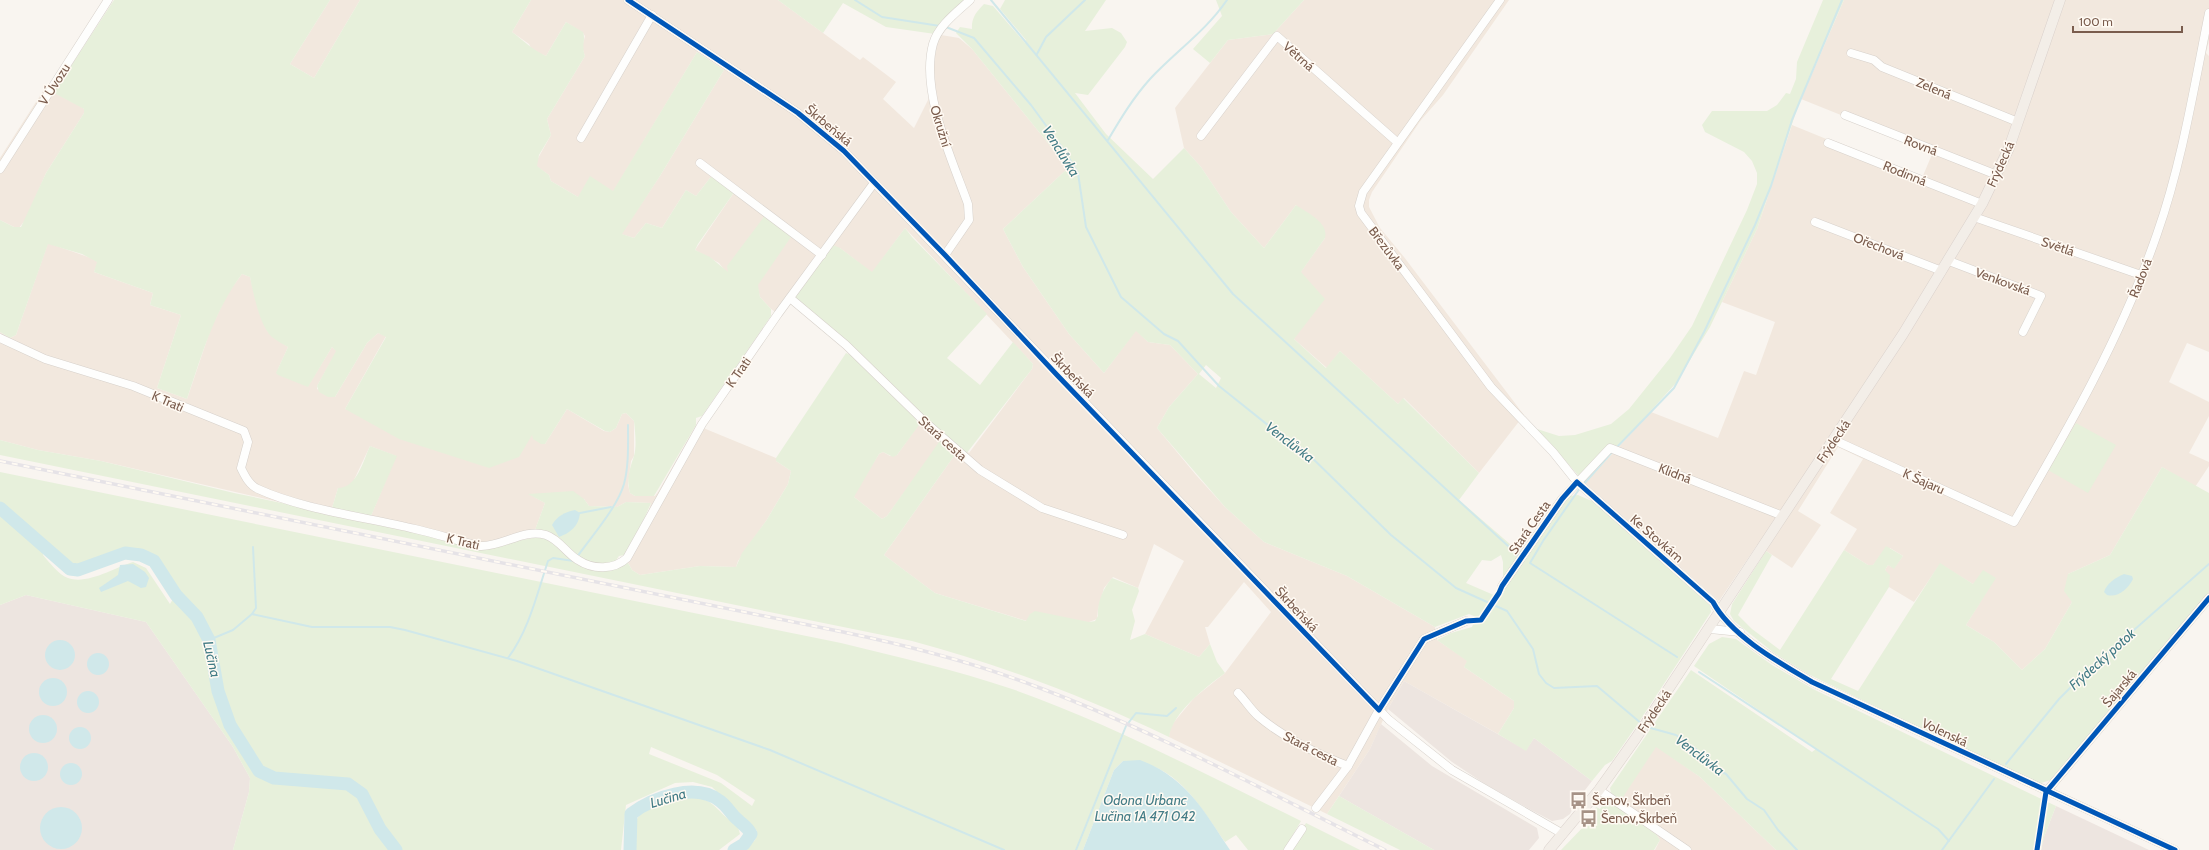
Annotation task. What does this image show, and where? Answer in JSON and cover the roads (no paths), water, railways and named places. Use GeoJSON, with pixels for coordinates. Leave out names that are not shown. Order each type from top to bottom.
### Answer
{"type":"FeatureCollection","features":[{"type":"Feature","properties":{"kind":"main road","name":"Frýdecká"},"geometry":{"type":"LineString","coordinates":[[1549,850],[1599,790],[1710,629],[1834,440],[1942,271],[1982,204],[1997,175],[2018,122],[2060,0]]}},
{"type":"Feature","properties":{"kind":"street","name":"V Úvozu"},"geometry":{"type":"LineString","coordinates":[[0,169],[108,0]]}},
{"type":"Feature","properties":{"kind":"street","name":"Škrbeňská"},"geometry":{"type":"LineString","coordinates":[[628,0],[798,113],[844,151],[1379,710],[1417,743],[1452,770],[1563,834]]}},
{"type":"Feature","properties":{"kind":"street","name":"Okružní"},"geometry":{"type":"LineString","coordinates":[[945,255],[969,220],[968,204],[934,108],[931,70],[932,50],[933,44],[943,28],[970,0]]}},
{"type":"Feature","properties":{"kind":"street","name":"Březůvka"},"geometry":{"type":"LineString","coordinates":[[1500,0],[1397,142],[1363,192],[1359,206],[1361,213],[1491,387],[1553,452],[1577,482]]}},
{"type":"Feature","properties":{"kind":"street","name":"Řadová"},"geometry":{"type":"LineString","coordinates":[[2014,522],[2074,417],[2129,305],[2157,234],[2173,181],[2209,13]]}},
{"type":"Feature","properties":{"kind":"street"},"geometry":{"type":"LineString","coordinates":[[581,138],[652,16]]}},
{"type":"Feature","properties":{"kind":"street","name":"Větrná"},"geometry":{"type":"LineString","coordinates":[[1201,136],[1277,36],[1397,142]]}},
{"type":"Feature","properties":{"kind":"street","name":"Zelená"},"geometry":{"type":"LineString","coordinates":[[1850,53],[1874,60],[1882,67],[2018,122]]}},
{"type":"Feature","properties":{"kind":"street","name":"Rovná"},"geometry":{"type":"LineString","coordinates":[[1845,115],[1997,175]]}},
{"type":"Feature","properties":{"kind":"street","name":"Rodinná"},"geometry":{"type":"LineString","coordinates":[[1828,143],[1982,204]]}},
{"type":"Feature","properties":{"kind":"street"},"geometry":{"type":"LineString","coordinates":[[700,163],[822,255]]}},
{"type":"Feature","properties":{"kind":"street","name":"K Trati"},"geometry":{"type":"LineString","coordinates":[[0,338],[44,359],[133,386],[244,430],[248,442],[241,468],[248,480],[257,488],[290,500],[480,546],[489,546],[527,535],[546,535],[563,545],[578,560],[604,568],[619,564],[627,558],[702,424],[790,298],[874,183]]}},
{"type":"Feature","properties":{"kind":"street","name":"Světlá"},"geometry":{"type":"LineString","coordinates":[[1974,217],[2141,275]]}},
{"type":"Feature","properties":{"kind":"street","name":"Ořechová"},"geometry":{"type":"LineString","coordinates":[[1815,222],[1942,271]]}},
{"type":"Feature","properties":{"kind":"street","name":"Venkovská"},"geometry":{"type":"LineString","coordinates":[[1948,261],[2041,296],[2023,332]]}},
{"type":"Feature","properties":{"kind":"street","name":"Stará cesta"},"geometry":{"type":"LineString","coordinates":[[790,298],[846,345],[920,418],[980,470],[1042,508],[1123,535]]}},
{"type":"Feature","properties":{"kind":"street","name":"K Šajaru"},"geometry":{"type":"LineString","coordinates":[[1834,440],[2014,522]]}},
{"type":"Feature","properties":{"kind":"street","name":"Klidná"},"geometry":{"type":"LineString","coordinates":[[1577,482],[1610,448],[1783,516]]}},
{"type":"Feature","properties":{"kind":"street","name":"Stará Cesta"},"geometry":{"type":"LineString","coordinates":[[1502,586],[1562,499],[1577,482]]}},
{"type":"Feature","properties":{"kind":"street","name":"Ke Stovkám"},"geometry":{"type":"LineString","coordinates":[[1577,482],[1713,602],[1719,614]]}},
{"type":"Feature","properties":{"kind":"street","name":"Šajarská"},"geometry":{"type":"LineString","coordinates":[[2046,792],[2209,598]]}},
{"type":"Feature","properties":{"kind":"street","name":"Volenská"},"geometry":{"type":"LineString","coordinates":[[1719,614],[1761,651],[1812,682],[2046,792],[2175,850]]}},
{"type":"Feature","properties":{"kind":"street"},"geometry":{"type":"LineString","coordinates":[[1348,766],[1379,710],[1424,639],[1466,621]]}},
{"type":"Feature","properties":{"kind":"street"},"geometry":{"type":"LineString","coordinates":[[1710,629],[1740,632]]}},
{"type":"Feature","properties":{"kind":"street","name":"Stará cesta"},"geometry":{"type":"LineString","coordinates":[[1238,693],[1257,716],[1278,731],[1328,758],[1348,766],[1316,808]]}},
{"type":"Feature","properties":{"kind":"street"},"geometry":{"type":"LineString","coordinates":[[1599,790],[1687,850]]}},
{"type":"Feature","properties":{"kind":"street"},"geometry":{"type":"LineString","coordinates":[[1288,850],[1302,829]]}},
{"type":"Feature","properties":{"kind":"water"},"geometry":{"type":"Polygon","coordinates":[[[575,510],[580,513],[578,522],[570,531],[559,537],[552,525],[556,519],[562,515],[575,510]]]}},
{"type":"Feature","properties":{"kind":"water"},"geometry":{"type":"Polygon","coordinates":[[[133,564],[145,572],[149,578],[146,587],[141,588],[128,581],[101,592],[99,588],[118,575],[120,565],[133,564]]]}},
{"type":"Feature","properties":{"kind":"water"},"geometry":{"type":"Polygon","coordinates":[[[2124,574],[2132,576],[2133,579],[2128,586],[2119,594],[2111,596],[2107,595],[2104,592],[2109,583],[2124,574]]]}},
{"type":"Feature","properties":{"kind":"water"},"geometry":{"type":"Polygon","coordinates":[[[60,640],[71,644],[75,655],[71,666],[60,670],[49,666],[45,655],[49,644],[60,640]]]}},
{"type":"Feature","properties":{"kind":"water"},"geometry":{"type":"Polygon","coordinates":[[[98,653],[106,656],[109,664],[106,672],[98,675],[90,672],[87,664],[90,656],[98,653]]]}},
{"type":"Feature","properties":{"kind":"water"},"geometry":{"type":"Polygon","coordinates":[[[53,678],[63,682],[67,692],[63,702],[53,706],[43,702],[39,692],[43,682],[53,678]]]}},
{"type":"Feature","properties":{"kind":"water"},"geometry":{"type":"Polygon","coordinates":[[[88,691],[96,694],[99,702],[96,710],[88,713],[80,710],[77,702],[80,694],[88,691]]]}},
{"type":"Feature","properties":{"kind":"water"},"geometry":{"type":"Polygon","coordinates":[[[43,715],[49,716],[53,719],[56,723],[56,735],[53,739],[49,742],[43,743],[37,742],[33,739],[30,735],[29,729],[30,723],[33,719],[37,716],[43,715]]]}},
{"type":"Feature","properties":{"kind":"water"},"geometry":{"type":"Polygon","coordinates":[[[80,727],[88,730],[91,738],[88,746],[80,749],[72,746],[69,738],[72,730],[80,727]]]}},
{"type":"Feature","properties":{"kind":"water"},"geometry":{"type":"Polygon","coordinates":[[[34,753],[40,754],[44,757],[47,761],[47,773],[44,777],[40,780],[34,781],[28,780],[24,777],[21,773],[20,767],[21,761],[24,757],[28,754],[34,753]]]}},
{"type":"Feature","properties":{"kind":"water","name":"Odona Urbanc Lučina 1A 471 042"},"geometry":{"type":"Polygon","coordinates":[[[1140,760],[1156,767],[1182,786],[1202,809],[1230,850],[1083,850],[1114,770],[1123,761],[1140,760]]]}},
{"type":"Feature","properties":{"kind":"water"},"geometry":{"type":"Polygon","coordinates":[[[71,763],[79,766],[82,774],[79,782],[71,785],[63,782],[60,774],[63,766],[71,763]]]}},
{"type":"Feature","properties":{"kind":"water"},"geometry":{"type":"Polygon","coordinates":[[[57,807],[65,807],[73,810],[79,816],[82,828],[79,840],[73,846],[65,849],[57,849],[49,846],[43,840],[40,832],[40,824],[43,816],[49,810],[57,807]]]}},
{"type":"Feature","properties":{"kind":"waterway","name":"Venclůvka"},"geometry":{"type":"LineString","coordinates":[[855,0],[882,17],[940,26]]}},
{"type":"Feature","properties":{"kind":"waterway"},"geometry":{"type":"LineString","coordinates":[[991,0],[1233,294],[1519,556]]}},
{"type":"Feature","properties":{"kind":"waterway"},"geometry":{"type":"LineString","coordinates":[[1037,54],[1046,37],[1085,0]]}},
{"type":"Feature","properties":{"kind":"waterway"},"geometry":{"type":"LineString","coordinates":[[1108,140],[1138,93],[1160,69],[1210,22],[1227,0]]}},
{"type":"Feature","properties":{"kind":"waterway"},"geometry":{"type":"LineString","coordinates":[[1616,448],[1674,388],[1704,332],[1755,225],[1771,186],[1792,120],[1842,0]]}},
{"type":"Feature","properties":{"kind":"waterway","name":"Venclůvka"},"geometry":{"type":"LineString","coordinates":[[946,27],[974,38],[1031,105],[1064,150],[1078,173],[1086,227],[1121,297],[1164,334],[1178,341],[1219,386],[1279,434],[1303,449],[1391,535],[1456,588],[1507,611],[1533,649],[1539,674],[1546,683],[1554,688],[1597,686],[1642,724]]}},
{"type":"Feature","properties":{"kind":"waterway"},"geometry":{"type":"LineString","coordinates":[[577,557],[610,512],[621,493],[627,469],[628,425]]}},
{"type":"Feature","properties":{"kind":"waterway"},"geometry":{"type":"LineString","coordinates":[[1583,485],[1613,451]]}},
{"type":"Feature","properties":{"kind":"waterway"},"geometry":{"type":"LineString","coordinates":[[1580,488],[1543,541],[1530,563],[1677,657]]}},
{"type":"Feature","properties":{"kind":"waterway"},"geometry":{"type":"LineString","coordinates":[[580,513],[611,507]]}},
{"type":"Feature","properties":{"kind":"waterway","name":"Lučina"},"geometry":{"type":"LineString","coordinates":[[0,508],[70,569],[78,570],[125,553],[141,555],[154,561],[176,595],[197,617],[209,640],[218,691],[230,725],[259,771],[274,778],[348,784],[362,794],[380,829],[396,850]]}},
{"type":"Feature","properties":{"kind":"waterway"},"geometry":{"type":"LineString","coordinates":[[252,614],[256,608],[253,547]]}},
{"type":"Feature","properties":{"kind":"waterway"},"geometry":{"type":"LineString","coordinates":[[508,658],[522,636],[527,624],[548,561],[553,558],[574,561]]}},
{"type":"Feature","properties":{"kind":"waterway","name":"Frýdecký potok"},"geometry":{"type":"LineString","coordinates":[[2006,764],[2059,699],[2084,674],[2209,564]]}},
{"type":"Feature","properties":{"kind":"waterway"},"geometry":{"type":"LineString","coordinates":[[209,640],[233,630],[252,614],[312,627],[390,627],[405,630],[517,661],[770,750],[1004,850]]}},
{"type":"Feature","properties":{"kind":"waterway"},"geometry":{"type":"LineString","coordinates":[[1699,672],[1938,829],[1949,841]]}},
{"type":"Feature","properties":{"kind":"waterway"},"geometry":{"type":"LineString","coordinates":[[1076,850],[1126,726],[1136,713],[1167,716],[1176,708]]}},
{"type":"Feature","properties":{"kind":"waterway","name":"Venclůvka"},"geometry":{"type":"LineString","coordinates":[[1647,727],[1676,735],[1696,749],[1708,765],[1726,774],[1747,799],[1764,810],[1778,830],[1797,850]]}},
{"type":"Feature","properties":{"kind":"waterway","name":"Frýdecký potok"},"geometry":{"type":"LineString","coordinates":[[1942,850],[1994,779]]}},
{"type":"Feature","properties":{"kind":"waterway","name":"Lučina"},"geometry":{"type":"LineString","coordinates":[[630,850],[631,814],[662,797],[687,792],[710,795],[720,801],[748,829],[751,834],[744,844],[734,850]]}},
{"type":"Feature","properties":{"kind":"railway"},"geometry":{"type":"LineString","coordinates":[[0,461],[843,632],[943,656],[1016,679],[1128,724],[1385,850]]}},
{"type":"Feature","properties":{"kind":"place","name":"Šenov, Škrbeň"},"geometry":{"type":"Point","coordinates":[1579,800]}},
{"type":"Feature","properties":{"kind":"place","name":"Šenov,Škrbeň"},"geometry":{"type":"Point","coordinates":[1588,818]}}]}
